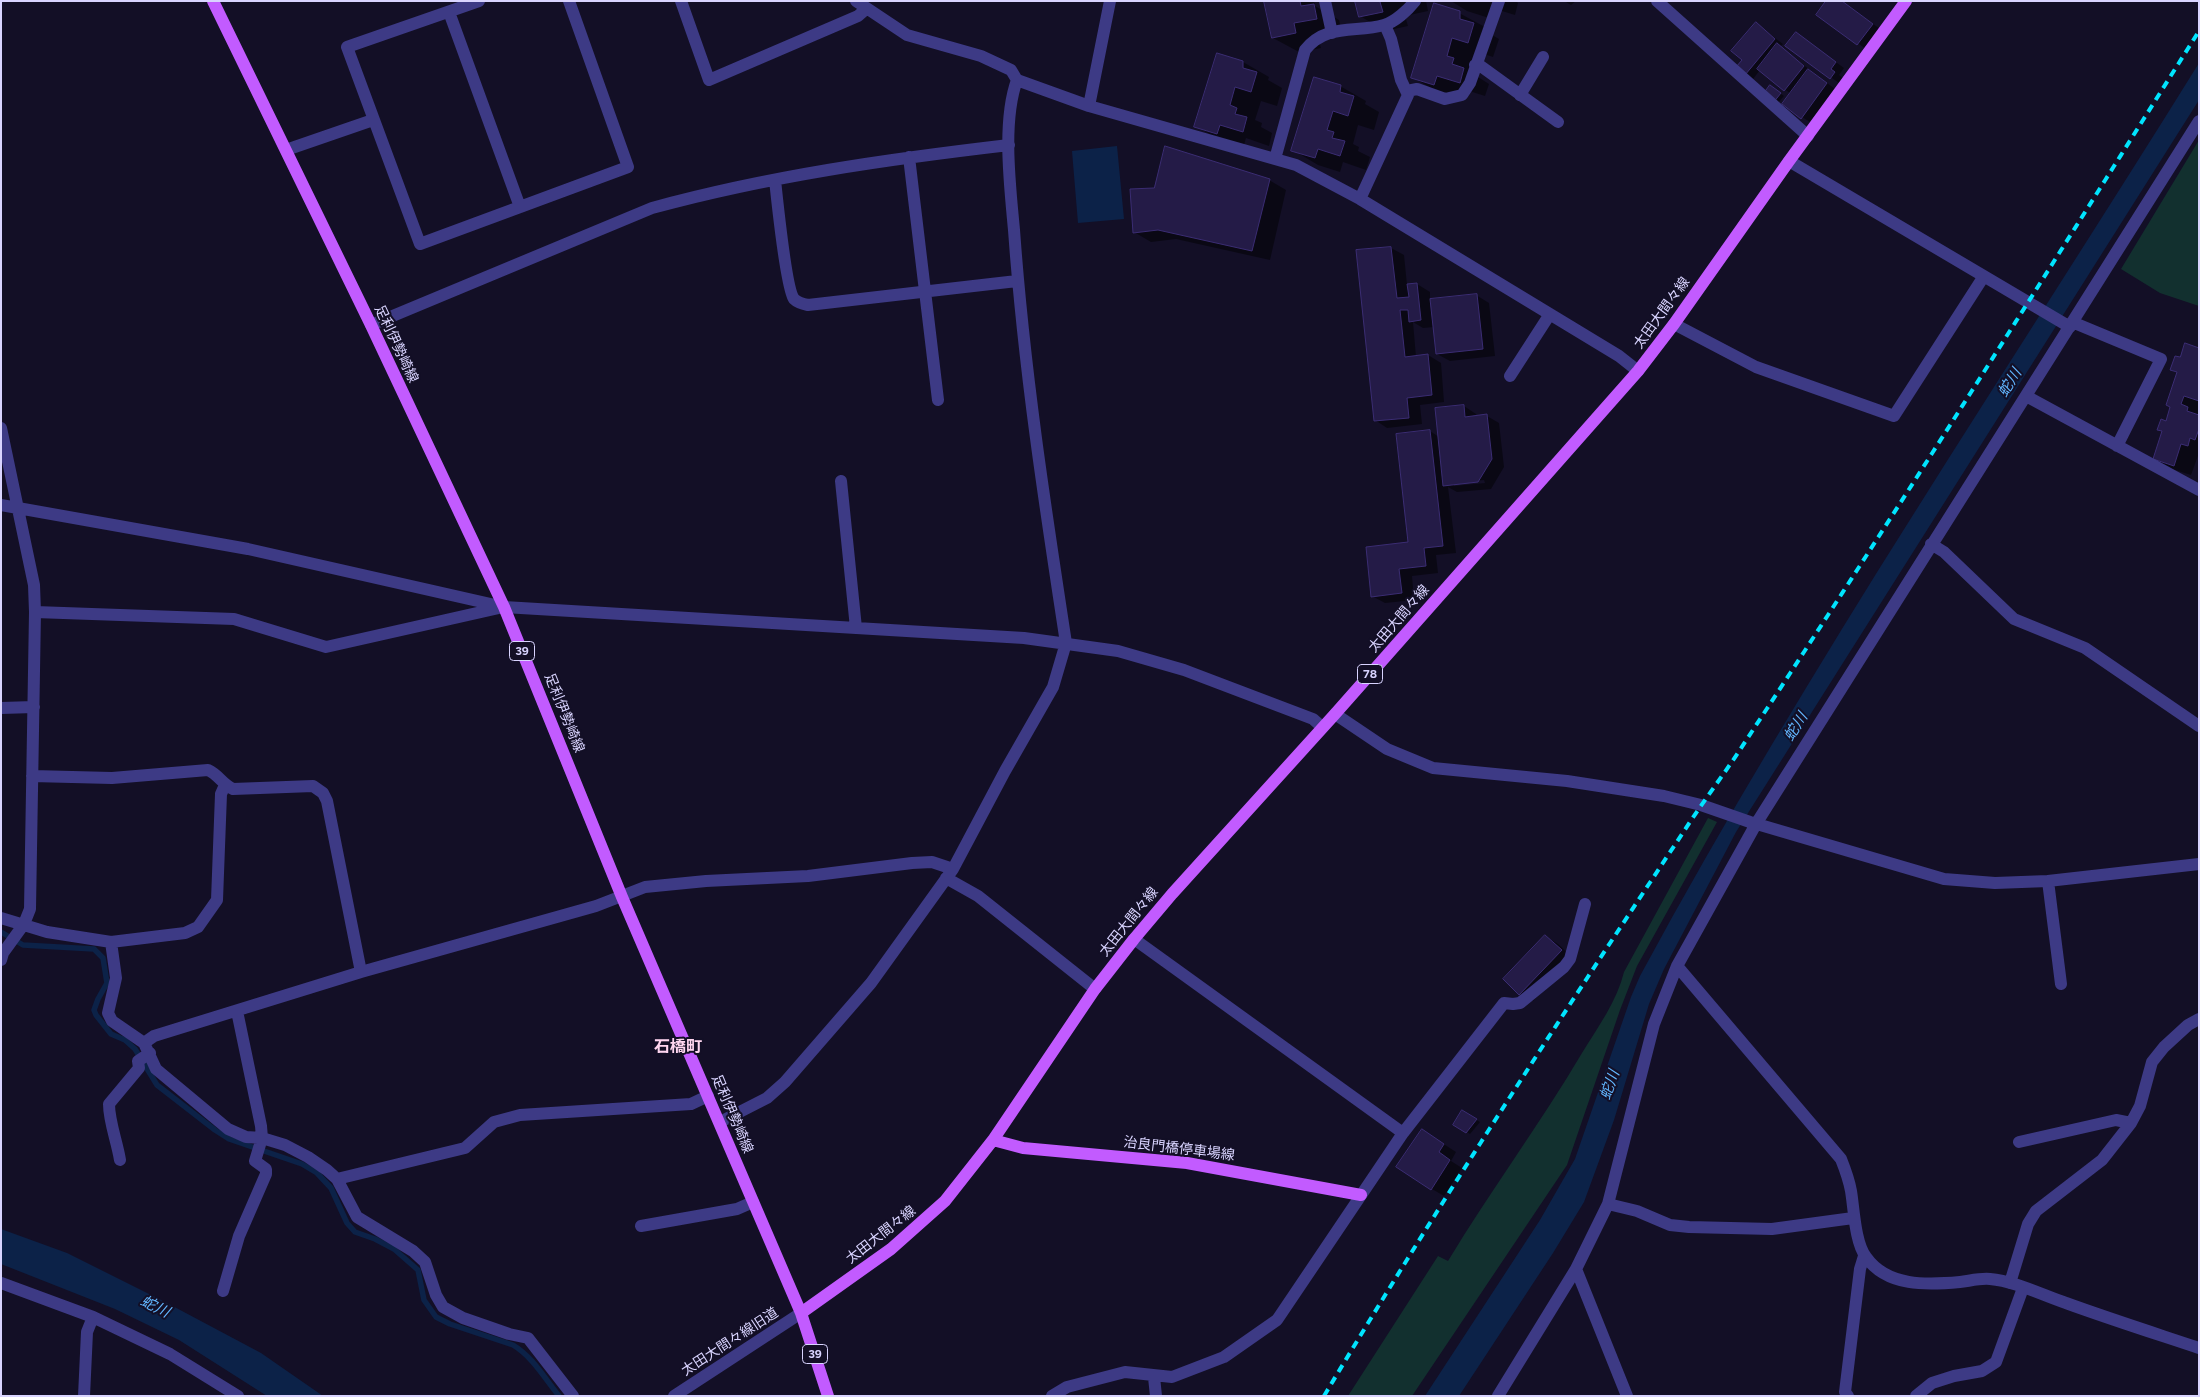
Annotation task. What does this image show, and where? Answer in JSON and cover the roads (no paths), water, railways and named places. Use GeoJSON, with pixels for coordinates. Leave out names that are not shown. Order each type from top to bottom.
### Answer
{"type":"FeatureCollection","features":[{"type":"Feature","properties":{"kind":"main road","name":"足利伊勢崎線"},"geometry":{"type":"LineString","coordinates":[[213,1],[371,325],[504,607],[622,897],[801,1313],[828,1396]]}},
{"type":"Feature","properties":{"kind":"main road","name":"太田大間々線"},"geometry":{"type":"LineString","coordinates":[[801,1313],[891,1249],[945,1201],[993,1140],[1095,989],[1134,939],[1638,371],[1674,324],[1789,161],[1906,1]]}},
{"type":"Feature","properties":{"kind":"main road","name":"治良門橋停車場線"},"geometry":{"type":"LineString","coordinates":[[993,1140],[1023,1148],[1187,1163],[1361,1195]]}},
{"type":"Feature","properties":{"kind":"street"},"geometry":{"type":"LineString","coordinates":[[479,1],[347,47],[420,244],[628,167],[569,1]]}},
{"type":"Feature","properties":{"kind":"street"},"geometry":{"type":"LineString","coordinates":[[681,1],[709,80],[858,16],[866,9]]}},
{"type":"Feature","properties":{"kind":"street"},"geometry":{"type":"LineString","coordinates":[[856,1],[907,36],[981,56],[1011,70],[1017,80],[1089,106],[1296,165],[1360,199],[1619,356],[1638,371]]}},
{"type":"Feature","properties":{"kind":"street"},"geometry":{"type":"LineString","coordinates":[[1089,106],[1110,1]]}},
{"type":"Feature","properties":{"kind":"street"},"geometry":{"type":"LineString","coordinates":[[1325,1],[1332,32]]}},
{"type":"Feature","properties":{"kind":"street"},"geometry":{"type":"LineString","coordinates":[[1275,159],[1305,50],[1313,40],[1332,32],[1385,25],[1400,16],[1415,1]]}},
{"type":"Feature","properties":{"kind":"street"},"geometry":{"type":"LineString","coordinates":[[1407,91],[1417,89],[1445,99],[1462,95],[1470,83],[1498,1]]}},
{"type":"Feature","properties":{"kind":"street"},"geometry":{"type":"LineString","coordinates":[[1657,1],[1808,136]]}},
{"type":"Feature","properties":{"kind":"street"},"geometry":{"type":"LineString","coordinates":[[449,12],[520,207]]}},
{"type":"Feature","properties":{"kind":"street"},"geometry":{"type":"LineString","coordinates":[[1360,199],[1408,95],[1401,80],[1391,39],[1385,25]]}},
{"type":"Feature","properties":{"kind":"street"},"geometry":{"type":"LineString","coordinates":[[1520,95],[1543,57]]}},
{"type":"Feature","properties":{"kind":"street"},"geometry":{"type":"LineString","coordinates":[[1475,65],[1482,67],[1558,122]]}},
{"type":"Feature","properties":{"kind":"street"},"geometry":{"type":"LineString","coordinates":[[720,1122],[767,1098],[785,1082],[871,983],[950,873],[1053,687],[1066,643],[1027,379],[1017,281],[1009,145],[1012,96],[1017,80]]}},
{"type":"Feature","properties":{"kind":"street"},"geometry":{"type":"LineString","coordinates":[[286,150],[373,120]]}},
{"type":"Feature","properties":{"kind":"street"},"geometry":{"type":"LineString","coordinates":[[1498,1396],[1576,1269],[1608,1204],[1654,1024],[1677,966],[1753,823],[2026,396],[2069,324],[2197,128]]}},
{"type":"Feature","properties":{"kind":"street"},"geometry":{"type":"LineString","coordinates":[[371,325],[652,208],[699,195],[832,168],[1009,145]]}},
{"type":"Feature","properties":{"kind":"street"},"geometry":{"type":"LineString","coordinates":[[910,157],[938,400]]}},
{"type":"Feature","properties":{"kind":"street"},"geometry":{"type":"LineString","coordinates":[[1789,161],[2069,324],[2161,359],[2117,446]]}},
{"type":"Feature","properties":{"kind":"street"},"geometry":{"type":"LineString","coordinates":[[775,180],[788,279],[794,298],[800,303],[808,305],[1017,281]]}},
{"type":"Feature","properties":{"kind":"street"},"geometry":{"type":"LineString","coordinates":[[1674,324],[1756,367],[1894,416],[1984,276]]}},
{"type":"Feature","properties":{"kind":"street"},"geometry":{"type":"LineString","coordinates":[[1510,376],[1550,314]]}},
{"type":"Feature","properties":{"kind":"street"},"geometry":{"type":"LineString","coordinates":[[2026,396],[2199,490]]}},
{"type":"Feature","properties":{"kind":"street"},"geometry":{"type":"LineString","coordinates":[[1,428],[34,585],[35,612],[30,909],[24,924],[3,953],[1,960]]}},
{"type":"Feature","properties":{"kind":"street"},"geometry":{"type":"LineString","coordinates":[[841,481],[857,620],[856,628]]}},
{"type":"Feature","properties":{"kind":"street"},"geometry":{"type":"LineString","coordinates":[[1,505],[248,549],[504,607],[1024,638],[1118,651],[1184,670],[1313,720],[1322,727]]}},
{"type":"Feature","properties":{"kind":"street"},"geometry":{"type":"LineString","coordinates":[[1931,544],[1944,552],[2014,619],[2085,648],[2199,726]]}},
{"type":"Feature","properties":{"kind":"street"},"geometry":{"type":"LineString","coordinates":[[35,612],[234,619],[326,647],[504,607]]}},
{"type":"Feature","properties":{"kind":"street"},"geometry":{"type":"LineString","coordinates":[[1,708],[34,707]]}},
{"type":"Feature","properties":{"kind":"street"},"geometry":{"type":"LineString","coordinates":[[1335,714],[1387,749],[1433,768],[1567,781],[1654,794],[1722,812],[1753,823],[1944,878],[1995,883],[2048,881],[2199,864]]}},
{"type":"Feature","properties":{"kind":"street"},"geometry":{"type":"LineString","coordinates":[[32,776],[112,778],[208,770],[214,773],[224,785],[233,789],[314,786],[323,793],[327,801],[361,972]]}},
{"type":"Feature","properties":{"kind":"street"},"geometry":{"type":"LineString","coordinates":[[1,918],[47,932],[111,942],[185,933],[198,927],[217,900],[221,794],[224,785]]}},
{"type":"Feature","properties":{"kind":"street"},"geometry":{"type":"LineString","coordinates":[[120,1160],[109,1113],[109,1104],[138,1068],[138,1061],[154,1036],[361,972],[622,897],[646,887],[662,884],[808,876],[932,862],[950,873],[1095,989]]}},
{"type":"Feature","properties":{"kind":"street"},"geometry":{"type":"LineString","coordinates":[[2048,881],[2061,984]]}},
{"type":"Feature","properties":{"kind":"street"},"geometry":{"type":"LineString","coordinates":[[1052,1396],[1066,1388],[1125,1372],[1154,1377],[1172,1377],[1224,1357],[1277,1320],[1321,1252],[1403,1134],[1504,1003],[1520,1003],[1564,967],[1570,959],[1584,904]]}},
{"type":"Feature","properties":{"kind":"street"},"geometry":{"type":"LineString","coordinates":[[1134,939],[1403,1134]]}},
{"type":"Feature","properties":{"kind":"street"},"geometry":{"type":"LineString","coordinates":[[111,942],[116,978],[108,1013],[112,1021],[147,1048],[156,1069],[228,1129],[246,1136],[262,1138],[308,1156],[337,1179],[357,1217],[413,1251],[425,1262],[436,1295],[443,1307],[463,1318],[509,1334],[528,1338],[573,1396]]}},
{"type":"Feature","properties":{"kind":"street"},"geometry":{"type":"LineString","coordinates":[[1677,966],[1840,1159],[1851,1191],[1853,1218],[1864,1256],[1877,1269],[1894,1278],[1913,1284],[1938,1284],[1989,1278],[2010,1283],[2199,1348]]}},
{"type":"Feature","properties":{"kind":"street"},"geometry":{"type":"LineString","coordinates":[[224,1291],[239,1236],[266,1174],[266,1169],[255,1161],[262,1138],[261,1126],[237,1011]]}},
{"type":"Feature","properties":{"kind":"street"},"geometry":{"type":"LineString","coordinates":[[2010,1283],[2028,1224],[2036,1211],[2102,1160],[2130,1123],[2140,1106],[2152,1062],[2164,1047],[2188,1025],[2199,1019]]}},
{"type":"Feature","properties":{"kind":"street"},"geometry":{"type":"LineString","coordinates":[[337,1179],[465,1148],[494,1122],[520,1115],[690,1104],[708,1096]]}},
{"type":"Feature","properties":{"kind":"street"},"geometry":{"type":"LineString","coordinates":[[2019,1142],[2116,1120],[2130,1123]]}},
{"type":"Feature","properties":{"kind":"street"},"geometry":{"type":"LineString","coordinates":[[641,1226],[737,1209],[753,1202]]}},
{"type":"Feature","properties":{"kind":"street"},"geometry":{"type":"LineString","coordinates":[[1608,1204],[1637,1210],[1670,1225],[1689,1227],[1772,1229],[1853,1218]]}},
{"type":"Feature","properties":{"kind":"street"},"geometry":{"type":"LineString","coordinates":[[1848,1396],[1846,1382],[1860,1269],[1864,1256]]}},
{"type":"Feature","properties":{"kind":"street"},"geometry":{"type":"LineString","coordinates":[[1576,1269],[1627,1396]]}},
{"type":"Feature","properties":{"kind":"street"},"geometry":{"type":"LineString","coordinates":[[1,1283],[93,1317],[170,1354],[238,1396]]}},
{"type":"Feature","properties":{"kind":"street"},"geometry":{"type":"LineString","coordinates":[[1916,1396],[1932,1383],[1954,1376],[1982,1371],[1996,1362],[2023,1288]]}},
{"type":"Feature","properties":{"kind":"street","name":"太田大間々線旧道"},"geometry":{"type":"LineString","coordinates":[[674,1396],[801,1313]]}},
{"type":"Feature","properties":{"kind":"street"},"geometry":{"type":"LineString","coordinates":[[84,1396],[87,1332],[93,1317]]}},
{"type":"Feature","properties":{"kind":"street"},"geometry":{"type":"LineString","coordinates":[[1154,1377],[1156,1396]]}},
{"type":"Feature","properties":{"kind":"water","name":"蛇川"},"geometry":{"type":"Polygon","coordinates":[[[2199,63],[2199,100],[1736,832],[1664,969],[1649,1004],[1614,1120],[1584,1202],[1553,1253],[1459,1396],[1425,1396],[1540,1220],[1575,1159],[1640,976],[1705,859],[1842,629],[2199,63]]]}},
{"type":"Feature","properties":{"kind":"water"},"geometry":{"type":"Polygon","coordinates":[[[1117,146],[1124,219],[1078,223],[1072,151],[1117,146]]]}},
{"type":"Feature","properties":{"kind":"water","name":"蛇川"},"geometry":{"type":"Polygon","coordinates":[[[1,1229],[67,1253],[167,1303],[261,1353],[323,1396],[267,1396],[179,1340],[115,1309],[1,1264],[1,1229]]]}},
{"type":"Feature","properties":{"kind":"waterway"},"geometry":{"type":"LineString","coordinates":[[1,932],[23,945],[94,949],[103,958],[107,983],[94,1010],[96,1015],[111,1034],[125,1040],[135,1049],[157,1085],[229,1139],[302,1164],[317,1173],[331,1188],[347,1223],[355,1232],[375,1239],[394,1249],[418,1270],[424,1300],[436,1317],[450,1324],[513,1345],[533,1362],[559,1396]]}},
{"type":"Feature","properties":{"kind":"railway"},"geometry":{"type":"LineString","coordinates":[[1324,1396],[1413,1250],[1505,1105],[1862,563],[2199,31]]}},
{"type":"Feature","properties":{"kind":"district","name":"石橋町"},"geometry":{"type":"Point","coordinates":[678,1047]}}]}
